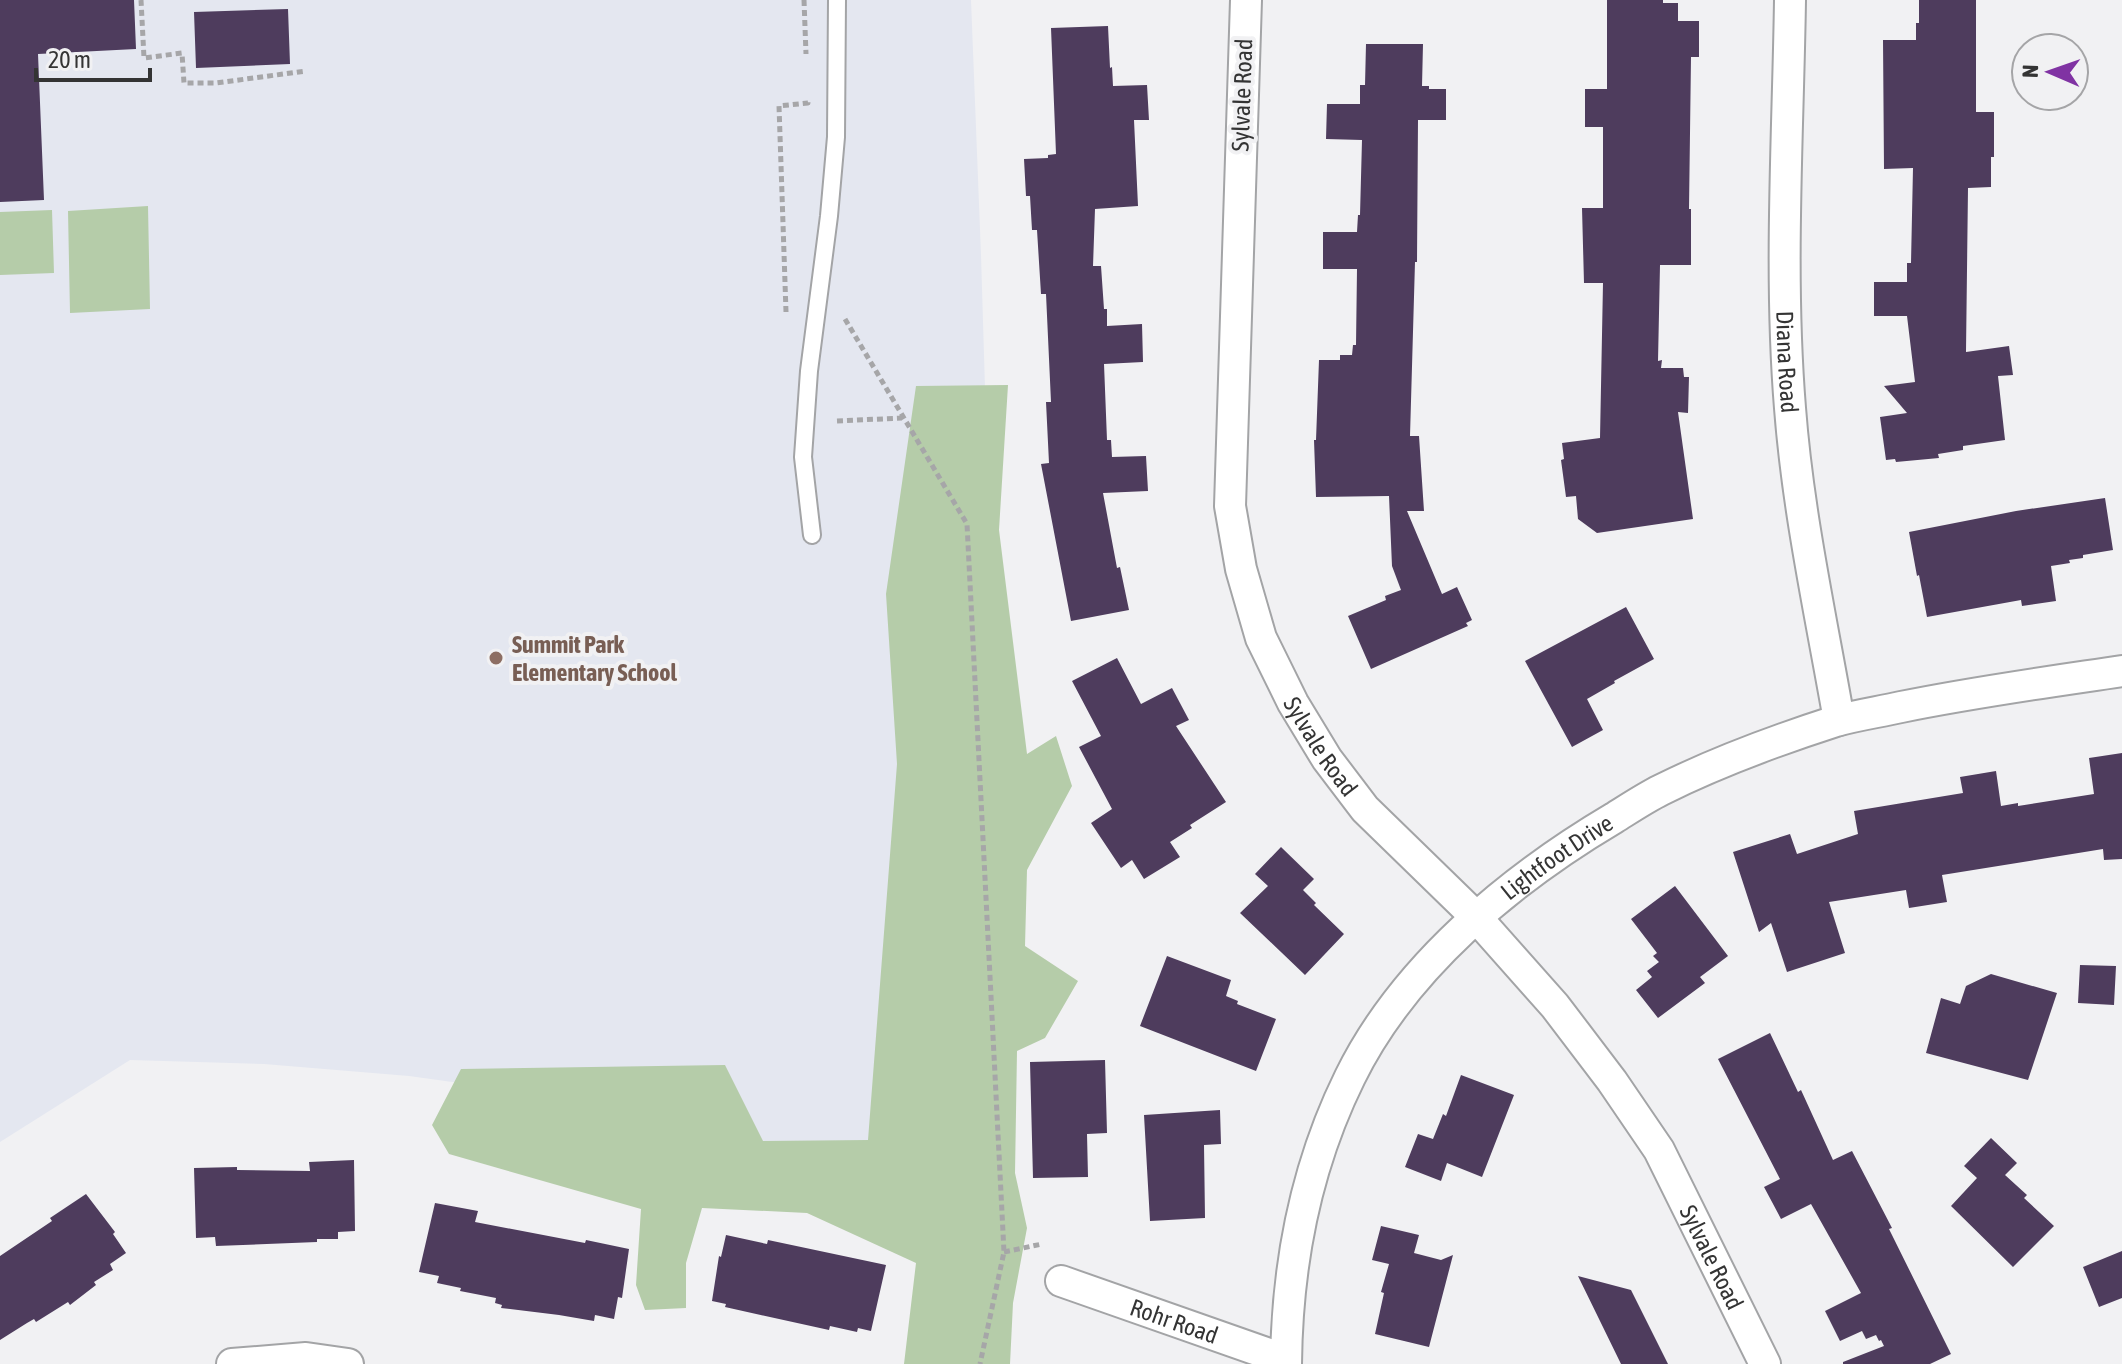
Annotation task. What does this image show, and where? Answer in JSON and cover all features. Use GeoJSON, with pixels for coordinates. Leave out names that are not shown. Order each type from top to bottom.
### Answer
{"type":"FeatureCollection","features":[{"type":"Feature","properties":{"kind":"street","name":"Sylvale Road"},"geometry":{"type":"LineString","coordinates":[[1246,0],[1230,506],[1241,569],[1261,638],[1293,703],[1327,759],[1365,809],[1476,917],[1555,1006],[1612,1081],[1659,1150],[1765,1364]]}},
{"type":"Feature","properties":{"kind":"street","name":"Diana Road"},"geometry":{"type":"LineString","coordinates":[[1790,0],[1785,300],[1790,408],[1801,506],[1839,720]]}},
{"type":"Feature","properties":{"kind":"street","name":"Lightfoot Drive"},"geometry":{"type":"LineString","coordinates":[[1286,1362],[1289,1287],[1300,1220],[1322,1143],[1350,1076],[1386,1017],[1420,974],[1476,917],[1535,868],[1660,790],[1740,754],[1839,720],[1948,698],[2122,671]]}},
{"type":"Feature","properties":{"kind":"street","name":"Rohr Road"},"geometry":{"type":"LineString","coordinates":[[1061,1281],[1286,1362]]}},
{"type":"Feature","properties":{"kind":"street"},"geometry":{"type":"LineString","coordinates":[[232,1364],[306,1358],[348,1364]]}},
{"type":"Feature","properties":{"kind":"lane"},"geometry":{"type":"LineString","coordinates":[[812,535],[803,457],[809,371],[836,137],[837,0]]}},
{"type":"Feature","properties":{"kind":"path"},"geometry":{"type":"LineString","coordinates":[[141,0],[144,58],[182,53],[184,83],[216,83],[306,71]]}},
{"type":"Feature","properties":{"kind":"path"},"geometry":{"type":"LineString","coordinates":[[804,0],[806,59]]}},
{"type":"Feature","properties":{"kind":"path"},"geometry":{"type":"LineString","coordinates":[[787,325],[779,106],[808,103],[807,88]]}},
{"type":"Feature","properties":{"kind":"path"},"geometry":{"type":"LineString","coordinates":[[844,318],[967,524],[1004,1252],[980,1364]]}},
{"type":"Feature","properties":{"kind":"path"},"geometry":{"type":"LineString","coordinates":[[837,421],[902,418]]}},
{"type":"Feature","properties":{"kind":"path"},"geometry":{"type":"LineString","coordinates":[[1004,1252],[1042,1244]]}},
{"type":"Feature","properties":{"kind":"shaded area","name":"Summit Park Elementary School"},"geometry":{"type":"Polygon","coordinates":[[[0,0],[971,0],[1010,1220],[503,1089],[409,1076],[264,1064],[130,1060],[0,1142],[0,0]]]}},
{"type":"Feature","properties":{"kind":"green space"},"geometry":{"type":"Polygon","coordinates":[[[148,206],[150,309],[70,313],[68,211],[148,206]]]}},
{"type":"Feature","properties":{"kind":"green space"},"geometry":{"type":"Polygon","coordinates":[[[52,210],[54,273],[0,275],[0,212],[52,210]]]}},
{"type":"Feature","properties":{"kind":"green space"},"geometry":{"type":"Polygon","coordinates":[[[1008,385],[999,530],[1027,754],[1056,736],[1072,786],[1027,870],[1025,946],[1078,981],[1045,1038],[1017,1051],[1015,1173],[1027,1228],[1013,1303],[1010,1364],[904,1364],[916,1263],[807,1213],[702,1208],[686,1263],[686,1308],[645,1310],[636,1285],[641,1209],[449,1154],[432,1125],[461,1069],[725,1065],[763,1141],[868,1140],[897,764],[886,594],[916,386],[1008,385]]]}},
{"type":"Feature","properties":{"kind":"building"},"geometry":{"type":"Polygon","coordinates":[[[0,0],[134,0],[136,49],[38,54],[44,200],[0,202],[0,0]]]}},
{"type":"Feature","properties":{"kind":"building"},"geometry":{"type":"Polygon","coordinates":[[[1607,0],[1678,3],[1678,21],[1699,21],[1699,57],[1691,57],[1691,265],[1660,265],[1658,361],[1662,360],[1661,368],[1683,368],[1684,377],[1689,377],[1688,413],[1678,412],[1693,519],[1597,533],[1578,519],[1576,496],[1566,497],[1561,460],[1564,459],[1562,443],[1600,438],[1603,283],[1584,283],[1582,208],[1603,208],[1603,127],[1585,127],[1585,89],[1607,89],[1607,0]]]}},
{"type":"Feature","properties":{"kind":"building"},"geometry":{"type":"Polygon","coordinates":[[[1919,0],[1976,0],[1976,112],[1994,112],[1994,157],[1991,157],[1991,187],[1968,188],[1966,352],[2009,346],[2013,375],[1998,376],[2005,440],[1963,446],[1963,450],[1938,454],[1939,458],[1896,462],[1895,459],[1886,460],[1880,417],[1907,413],[1884,386],[1915,382],[1907,316],[1874,316],[1874,282],[1907,282],[1907,263],[1911,263],[1913,168],[1884,169],[1883,40],[1916,40],[1919,0]]]}},
{"type":"Feature","properties":{"kind":"building"},"geometry":{"type":"Polygon","coordinates":[[[288,9],[290,64],[196,68],[194,12],[288,9]]]}},
{"type":"Feature","properties":{"kind":"building"},"geometry":{"type":"Polygon","coordinates":[[[1108,26],[1113,86],[1147,85],[1149,120],[1134,120],[1138,206],[1095,209],[1093,266],[1101,266],[1107,326],[1142,324],[1143,362],[1104,364],[1107,440],[1111,440],[1112,457],[1146,456],[1148,491],[1103,493],[1117,568],[1120,567],[1129,610],[1071,621],[1041,464],[1049,463],[1046,402],[1051,402],[1046,294],[1041,294],[1037,230],[1032,230],[1024,159],[1048,158],[1048,155],[1056,154],[1051,28],[1108,26]]]}},
{"type":"Feature","properties":{"kind":"building"},"geometry":{"type":"Polygon","coordinates":[[[1366,44],[1423,44],[1422,86],[1446,89],[1446,120],[1418,120],[1417,262],[1410,436],[1419,436],[1424,511],[1407,511],[1442,594],[1457,587],[1472,620],[1466,623],[1468,626],[1371,669],[1348,616],[1401,590],[1392,566],[1389,496],[1316,497],[1314,440],[1319,360],[1340,360],[1340,355],[1352,355],[1353,345],[1356,345],[1357,269],[1323,269],[1323,232],[1357,232],[1362,140],[1326,139],[1327,104],[1360,104],[1360,85],[1365,85],[1366,44]]]}},
{"type":"Feature","properties":{"kind":"building"},"geometry":{"type":"Polygon","coordinates":[[[2105,498],[2113,550],[2083,555],[2083,558],[2069,560],[2070,563],[2051,566],[2056,601],[2022,606],[2021,600],[1927,617],[1909,532],[2016,511],[2105,498]]]}},
{"type":"Feature","properties":{"kind":"building"},"geometry":{"type":"Polygon","coordinates":[[[1626,607],[1654,659],[1587,699],[1603,730],[1572,747],[1525,661],[1626,607]]]}},
{"type":"Feature","properties":{"kind":"building"},"geometry":{"type":"Polygon","coordinates":[[[1117,658],[1141,704],[1172,688],[1189,720],[1176,726],[1226,802],[1170,842],[1180,857],[1144,879],[1132,860],[1121,868],[1091,823],[1112,809],[1079,747],[1101,736],[1072,681],[1117,658]]]}},
{"type":"Feature","properties":{"kind":"building"},"geometry":{"type":"Polygon","coordinates":[[[2122,753],[2122,859],[2104,860],[2103,849],[1942,875],[1947,902],[1909,908],[1906,890],[1829,902],[1845,953],[1787,972],[1771,923],[1759,932],[1733,852],[1790,834],[1797,854],[1858,834],[1854,811],[1963,793],[1960,777],[1996,771],[2001,806],[2094,794],[2089,758],[2122,753]]]}},
{"type":"Feature","properties":{"kind":"building"},"geometry":{"type":"Polygon","coordinates":[[[1281,847],[1314,879],[1303,890],[1344,934],[1305,975],[1240,913],[1268,886],[1255,874],[1281,847]]]}},
{"type":"Feature","properties":{"kind":"building"},"geometry":{"type":"Polygon","coordinates":[[[1675,886],[1728,956],[1700,977],[1705,983],[1658,1018],[1636,990],[1652,977],[1647,971],[1659,962],[1653,956],[1657,953],[1631,919],[1675,886]]]}},
{"type":"Feature","properties":{"kind":"building"},"geometry":{"type":"Polygon","coordinates":[[[1167,956],[1231,980],[1226,996],[1238,1001],[1237,1004],[1276,1019],[1256,1071],[1140,1026],[1167,956]]]}},
{"type":"Feature","properties":{"kind":"building"},"geometry":{"type":"Polygon","coordinates":[[[2080,965],[2116,966],[2114,1005],[2078,1003],[2080,965]]]}},
{"type":"Feature","properties":{"kind":"building"},"geometry":{"type":"Polygon","coordinates":[[[1991,974],[2057,993],[2028,1080],[1926,1053],[1941,998],[1960,1004],[1966,986],[1991,974]]]}},
{"type":"Feature","properties":{"kind":"building"},"geometry":{"type":"Polygon","coordinates":[[[1770,1033],[1798,1092],[1801,1090],[1833,1160],[1852,1151],[1951,1354],[1930,1364],[1843,1364],[1884,1346],[1876,1335],[1866,1339],[1862,1331],[1840,1341],[1825,1311],[1861,1293],[1811,1204],[1781,1219],[1764,1187],[1780,1179],[1718,1059],[1770,1033]]]}},
{"type":"Feature","properties":{"kind":"building"},"geometry":{"type":"Polygon","coordinates":[[[1105,1060],[1107,1133],[1087,1134],[1088,1177],[1033,1178],[1030,1062],[1105,1060]]]}},
{"type":"Feature","properties":{"kind":"building"},"geometry":{"type":"Polygon","coordinates":[[[1461,1075],[1514,1095],[1482,1177],[1447,1163],[1441,1181],[1405,1167],[1418,1134],[1433,1139],[1443,1114],[1446,1116],[1461,1075]]]}},
{"type":"Feature","properties":{"kind":"building"},"geometry":{"type":"Polygon","coordinates":[[[1220,1110],[1221,1144],[1204,1145],[1205,1218],[1150,1221],[1144,1115],[1220,1110]]]}},
{"type":"Feature","properties":{"kind":"building"},"geometry":{"type":"Polygon","coordinates":[[[1991,1138],[2017,1163],[2005,1175],[2054,1226],[2013,1267],[1951,1206],[1977,1178],[1964,1166],[1991,1138]]]}},
{"type":"Feature","properties":{"kind":"building"},"geometry":{"type":"Polygon","coordinates":[[[354,1160],[355,1231],[338,1232],[338,1239],[317,1239],[317,1242],[216,1246],[215,1237],[196,1238],[194,1168],[310,1171],[309,1162],[354,1160]]]}},
{"type":"Feature","properties":{"kind":"building"},"geometry":{"type":"Polygon","coordinates":[[[86,1194],[115,1232],[113,1234],[126,1253],[110,1264],[113,1270],[94,1282],[96,1285],[70,1305],[68,1302],[36,1322],[34,1319],[0,1340],[0,1256],[86,1194]]]}},
{"type":"Feature","properties":{"kind":"building"},"geometry":{"type":"Polygon","coordinates":[[[435,1203],[478,1211],[475,1222],[629,1249],[622,1298],[618,1297],[614,1319],[595,1315],[594,1321],[501,1308],[502,1305],[495,1303],[496,1298],[460,1291],[461,1288],[437,1283],[439,1276],[419,1272],[435,1203]]]}},
{"type":"Feature","properties":{"kind":"building"},"geometry":{"type":"Polygon","coordinates":[[[1381,1226],[1419,1235],[1414,1253],[1441,1260],[1453,1255],[1429,1347],[1375,1334],[1389,1264],[1372,1260],[1381,1226]]]}},
{"type":"Feature","properties":{"kind":"building"},"geometry":{"type":"Polygon","coordinates":[[[726,1235],[767,1244],[768,1240],[886,1265],[871,1331],[858,1328],[857,1332],[830,1326],[829,1330],[725,1307],[726,1304],[712,1301],[719,1256],[726,1235]]]}},
{"type":"Feature","properties":{"kind":"building"},"geometry":{"type":"Polygon","coordinates":[[[2122,1251],[2122,1298],[2099,1307],[2083,1267],[2122,1251]]]}},
{"type":"Feature","properties":{"kind":"building"},"geometry":{"type":"Polygon","coordinates":[[[1578,1276],[1631,1290],[1668,1364],[1621,1364],[1578,1276]]]}},
{"type":"Feature","properties":{"kind":"place","name":"Summit Park Elementary School"},"geometry":{"type":"Point","coordinates":[496,658]}}]}
